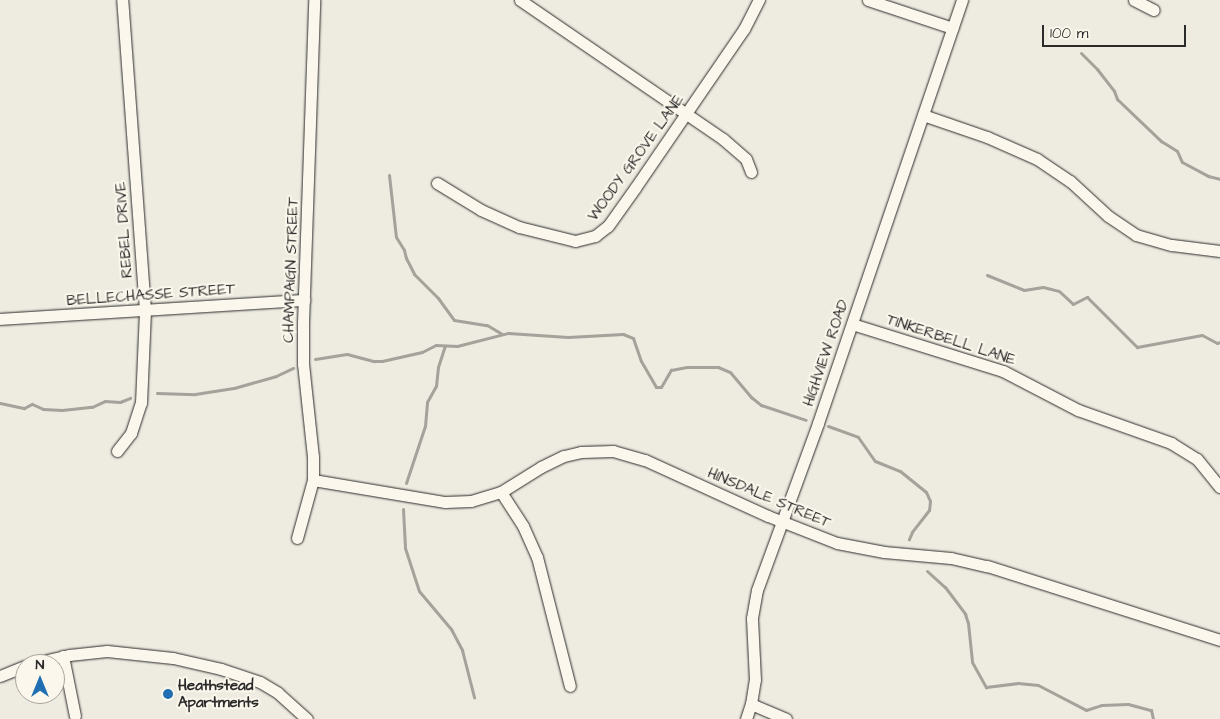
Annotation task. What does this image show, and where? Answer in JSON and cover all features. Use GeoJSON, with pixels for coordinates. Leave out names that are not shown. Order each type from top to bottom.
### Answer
{"type":"FeatureCollection","features":[{"type":"Feature","properties":{"kind":"street","name":"REBEL DRIVE"},"geometry":{"type":"LineString","coordinates":[[117,451],[131,433],[141,403],[145,310],[122,0]]}},
{"type":"Feature","properties":{"kind":"street","name":"CHAMPAIGN STREET"},"geometry":{"type":"LineString","coordinates":[[296,538],[313,480],[313,457],[303,364],[314,0]]}},
{"type":"Feature","properties":{"kind":"street"},"geometry":{"type":"LineString","coordinates":[[520,0],[687,114],[739,152],[746,160],[751,172]]}},
{"type":"Feature","properties":{"kind":"street","name":"WOODY GROVE LANE"},"geometry":{"type":"LineString","coordinates":[[437,182],[481,210],[519,227],[575,241],[586,240],[600,233],[608,226],[687,114],[744,29],[759,0]]}},
{"type":"Feature","properties":{"kind":"street"},"geometry":{"type":"LineString","coordinates":[[868,0],[952,28]]}},
{"type":"Feature","properties":{"kind":"street","name":"HIGHVIEW ROAD"},"geometry":{"type":"LineString","coordinates":[[746,719],[755,680],[752,639],[753,609],[757,590],[852,324],[962,0]]}},
{"type":"Feature","properties":{"kind":"street"},"geometry":{"type":"LineString","coordinates":[[1134,0],[1154,10]]}},
{"type":"Feature","properties":{"kind":"street"},"geometry":{"type":"LineString","coordinates":[[923,116],[987,137],[1037,158],[1070,181],[1108,216],[1136,235],[1172,245],[1220,251]]}},
{"type":"Feature","properties":{"kind":"street","name":"BELLECHASSE STREET"},"geometry":{"type":"LineString","coordinates":[[0,319],[304,300]]}},
{"type":"Feature","properties":{"kind":"street","name":"TINKERBELL LANE"},"geometry":{"type":"LineString","coordinates":[[852,324],[1002,371],[1078,410],[1171,443],[1196,459],[1220,487]]}},
{"type":"Feature","properties":{"kind":"street","name":"HINSDALE STREET"},"geometry":{"type":"LineString","coordinates":[[313,480],[453,503],[471,501],[501,492],[541,467],[564,456],[581,452],[613,452],[646,460],[782,522],[837,543],[864,549],[951,558],[986,566],[1220,640]]}},
{"type":"Feature","properties":{"kind":"street"},"geometry":{"type":"LineString","coordinates":[[501,492],[523,526],[537,557],[570,686]]}},
{"type":"Feature","properties":{"kind":"street"},"geometry":{"type":"LineString","coordinates":[[65,656],[90,652],[124,651],[200,664],[260,682],[278,693],[307,719]]}},
{"type":"Feature","properties":{"kind":"street"},"geometry":{"type":"LineString","coordinates":[[65,666],[75,716]]}},
{"type":"Feature","properties":{"kind":"street"},"geometry":{"type":"LineString","coordinates":[[0,676],[15,670]]}},
{"type":"Feature","properties":{"kind":"street"},"geometry":{"type":"LineString","coordinates":[[751,704],[786,719]]}},
{"type":"Feature","properties":{"kind":"waterway"},"geometry":{"type":"LineString","coordinates":[[1081,53],[1097,69],[1114,91],[1117,99],[1161,141],[1177,151],[1182,162],[1208,176],[1220,179]]}},
{"type":"Feature","properties":{"kind":"waterway"},"geometry":{"type":"LineString","coordinates":[[389,175],[396,237],[404,250],[414,274],[438,298],[454,320],[487,325],[502,334]]}},
{"type":"Feature","properties":{"kind":"waterway"},"geometry":{"type":"LineString","coordinates":[[987,275],[1024,290],[1043,287],[1059,291],[1073,304],[1087,297],[1137,347],[1202,335],[1217,343],[1220,342]]}},
{"type":"Feature","properties":{"kind":"waterway"},"geometry":{"type":"LineString","coordinates":[[315,359],[347,354],[374,361],[382,361],[422,352],[436,345],[457,346],[508,333],[568,337],[623,334],[633,338],[641,361],[656,387],[661,387],[671,370],[687,367],[718,367],[730,372],[751,397],[761,405],[806,420]]}},
{"type":"Feature","properties":{"kind":"waterway"},"geometry":{"type":"LineString","coordinates":[[406,483],[425,426],[427,402],[436,386],[438,367],[445,346]]}},
{"type":"Feature","properties":{"kind":"waterway"},"geometry":{"type":"LineString","coordinates":[[157,393],[195,394],[234,388],[276,376],[293,368]]}},
{"type":"Feature","properties":{"kind":"waterway"},"geometry":{"type":"LineString","coordinates":[[0,403],[24,408],[32,404],[43,409],[62,410],[92,407],[105,401],[120,402],[130,398]]}},
{"type":"Feature","properties":{"kind":"waterway"},"geometry":{"type":"LineString","coordinates":[[828,426],[858,437],[875,461],[900,471],[926,492],[930,501],[929,510],[912,532],[909,539]]}},
{"type":"Feature","properties":{"kind":"waterway"},"geometry":{"type":"LineString","coordinates":[[403,509],[405,548],[419,591],[451,629],[462,650],[474,697]]}},
{"type":"Feature","properties":{"kind":"waterway"},"geometry":{"type":"LineString","coordinates":[[927,571],[945,587],[965,614],[968,623],[972,662],[986,687],[1018,683],[1038,685],[1086,710],[1101,705],[1128,704],[1151,710],[1153,719]]}},
{"type":"Feature","properties":{"kind":"place","name":"Heathstead Apartments"},"geometry":{"type":"Point","coordinates":[168,694]}}]}
